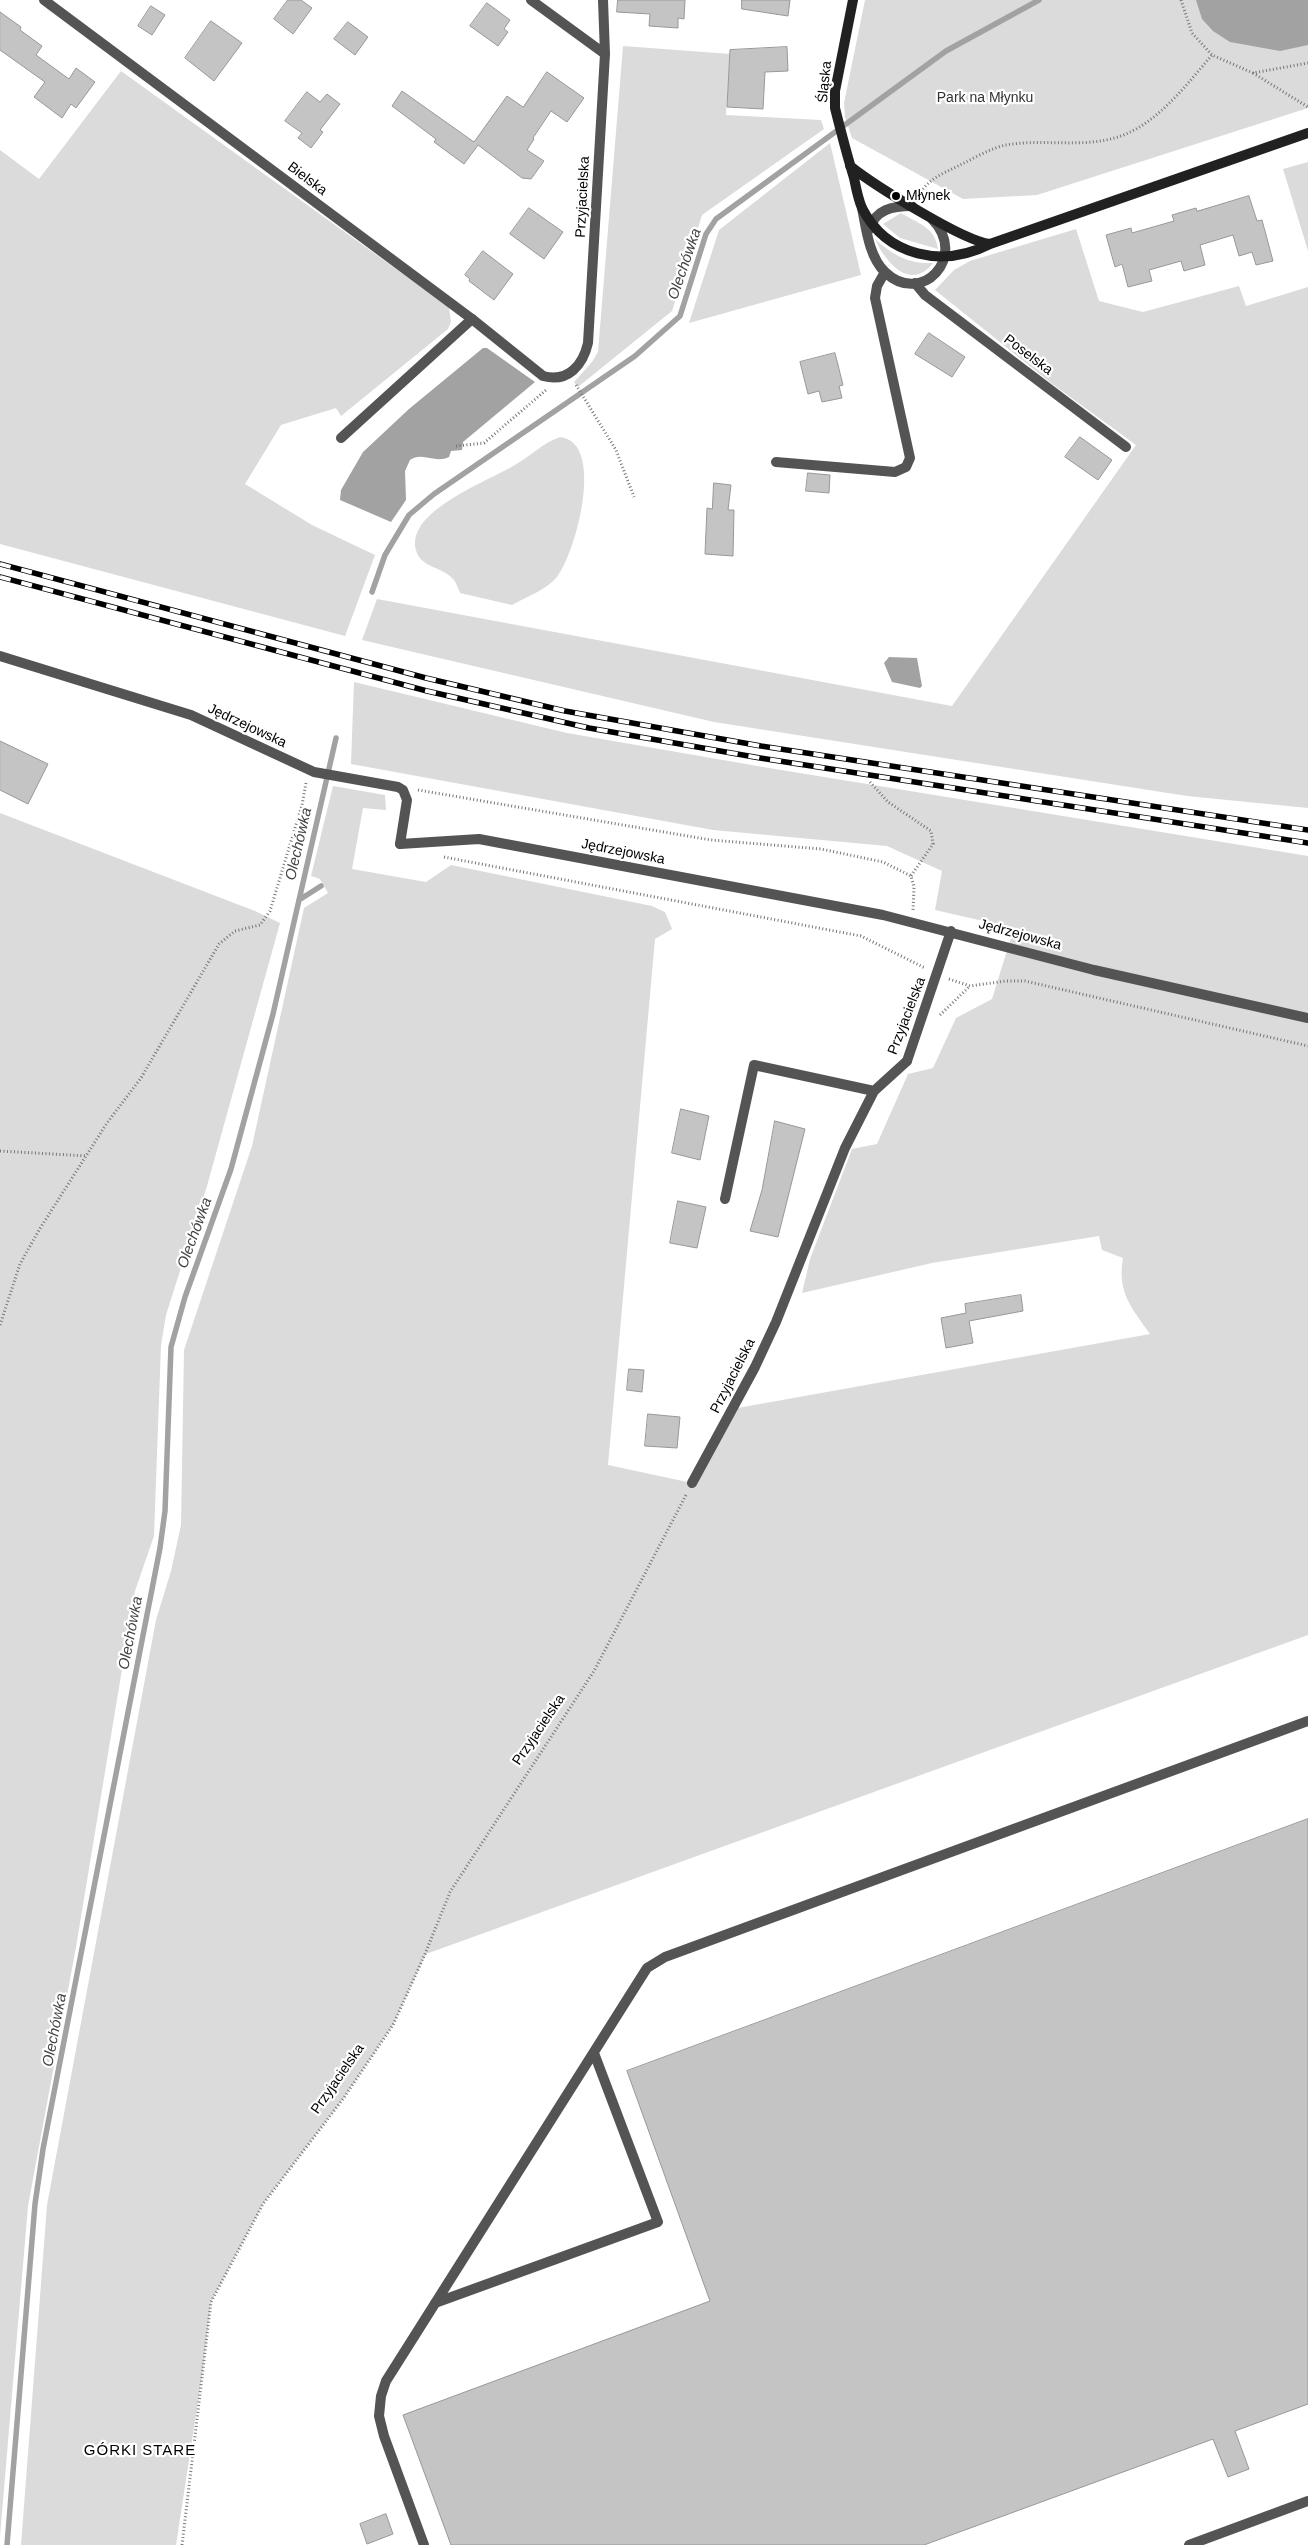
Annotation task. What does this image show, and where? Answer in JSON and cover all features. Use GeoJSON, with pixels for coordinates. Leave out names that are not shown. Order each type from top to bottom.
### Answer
{"type":"FeatureCollection","features":[{"type":"Feature","properties":{"kind":"street","name":"Bielska"},"geometry":{"type":"LineString","coordinates":[[44,0],[472,319],[543,376],[555,378]]}},
{"type":"Feature","properties":{"kind":"street"},"geometry":{"type":"LineString","coordinates":[[531,0],[605,54]]}},
{"type":"Feature","properties":{"kind":"street","name":"Przyjacielska"},"geometry":{"type":"LineString","coordinates":[[569,374],[582,360],[588,343],[605,54],[604,0]]}},
{"type":"Feature","properties":{"kind":"street","name":"Śląska"},"geometry":{"type":"LineString","coordinates":[[853,0],[835,91],[835,108],[861,207],[871,222],[890,241],[910,251],[946,258]]}},
{"type":"Feature","properties":{"kind":"street"},"geometry":{"type":"LineString","coordinates":[[946,258],[971,254],[990,244],[1308,133]]}},
{"type":"Feature","properties":{"kind":"street"},"geometry":{"type":"LineString","coordinates":[[850,166],[912,206],[973,241],[990,244]]}},
{"type":"Feature","properties":{"kind":"street"},"geometry":{"type":"LineString","coordinates":[[868,234],[871,222],[878,214],[886,209],[897,206],[912,206]]}},
{"type":"Feature","properties":{"kind":"street"},"geometry":{"type":"LineString","coordinates":[[861,207],[874,256],[885,272],[898,281],[915,283],[931,278],[940,269],[946,258],[945,239],[939,226],[929,216]]}},
{"type":"Feature","properties":{"kind":"street"},"geometry":{"type":"LineString","coordinates":[[776,462],[895,472],[906,467],[910,458],[875,298],[877,286],[885,272]]}},
{"type":"Feature","properties":{"kind":"street","name":"Poselska"},"geometry":{"type":"LineString","coordinates":[[915,283],[924,295],[1126,446]]}},
{"type":"Feature","properties":{"kind":"street"},"geometry":{"type":"LineString","coordinates":[[341,438],[472,319]]}},
{"type":"Feature","properties":{"kind":"street"},"geometry":{"type":"LineString","coordinates":[[555,378],[569,374]]}},
{"type":"Feature","properties":{"kind":"street","name":"Jędrzejowska"},"geometry":{"type":"LineString","coordinates":[[0,656],[191,716],[309,770],[346,779],[398,787],[403,790],[407,800],[400,844],[479,840],[913,921],[1094,970],[1308,1018]]}},
{"type":"Feature","properties":{"kind":"street","name":"Przyjacielska"},"geometry":{"type":"LineString","coordinates":[[692,1483],[755,1367],[776,1322],[845,1148],[874,1091],[907,1061],[951,930]]}},
{"type":"Feature","properties":{"kind":"street"},"geometry":{"type":"LineString","coordinates":[[725,1199],[754,1065],[874,1091]]}},
{"type":"Feature","properties":{"kind":"street"},"geometry":{"type":"LineString","coordinates":[[424,2545],[384,2436],[380,2416],[381,2396],[386,2381],[648,1968],[665,1957],[1308,1722]]}},
{"type":"Feature","properties":{"kind":"street"},"geometry":{"type":"LineString","coordinates":[[435,2303],[658,2222],[594,2053]]}},
{"type":"Feature","properties":{"kind":"street"},"geometry":{"type":"LineString","coordinates":[[1189,2545],[1308,2501]]}},
{"type":"Feature","properties":{"kind":"path"},"geometry":{"type":"LineString","coordinates":[[1182,0],[1192,33],[1212,55],[1252,73],[1308,107]]}},
{"type":"Feature","properties":{"kind":"path"},"geometry":{"type":"LineString","coordinates":[[912,206],[924,185],[933,178],[997,148],[1026,144],[1105,141],[1126,134],[1146,123],[1158,113],[1212,55]]}},
{"type":"Feature","properties":{"kind":"path"},"geometry":{"type":"LineString","coordinates":[[1252,73],[1308,63]]}},
{"type":"Feature","properties":{"kind":"path"},"geometry":{"type":"LineString","coordinates":[[569,374],[591,406],[616,450],[634,497]]}},
{"type":"Feature","properties":{"kind":"path"},"geometry":{"type":"LineString","coordinates":[[456,446],[484,443],[551,386],[555,378]]}},
{"type":"Feature","properties":{"kind":"path"},"geometry":{"type":"LineString","coordinates":[[0,1325],[20,1264],[87,1156],[141,1078],[219,944],[235,931],[260,925],[270,911],[307,787],[309,770]]}},
{"type":"Feature","properties":{"kind":"path"},"geometry":{"type":"LineString","coordinates":[[870,782],[888,802],[931,831],[933,844],[911,876],[914,888],[913,921]]}},
{"type":"Feature","properties":{"kind":"path"},"geometry":{"type":"LineString","coordinates":[[398,787],[711,840],[821,849],[883,862],[911,876]]}},
{"type":"Feature","properties":{"kind":"path"},"geometry":{"type":"LineString","coordinates":[[438,855],[457,861],[861,936],[937,975],[970,986],[1006,981],[1025,981],[1308,1046]]}},
{"type":"Feature","properties":{"kind":"path"},"geometry":{"type":"LineString","coordinates":[[937,1022],[940,1013],[970,986]]}},
{"type":"Feature","properties":{"kind":"path"},"geometry":{"type":"LineString","coordinates":[[0,1151],[87,1156]]}},
{"type":"Feature","properties":{"kind":"path","name":"Przyjacielska"},"geometry":{"type":"LineString","coordinates":[[182,2545],[211,2302],[263,2204],[343,2099],[393,2024],[426,1954],[450,1892],[594,1671],[692,1483]]}},
{"type":"Feature","properties":{"kind":"green space","name":"Park na Młynku"},"geometry":{"type":"Polygon","coordinates":[[[865,0],[1308,0],[1308,108],[1037,195],[963,199],[852,138],[845,117],[844,103],[865,0]]]}},
{"type":"Feature","properties":{"kind":"green space"},"geometry":{"type":"Polygon","coordinates":[[[623,46],[730,54],[726,115],[821,120],[824,129],[702,215],[672,311],[578,387],[574,382],[592,362],[598,352],[623,46]]]}},
{"type":"Feature","properties":{"kind":"green space"},"geometry":{"type":"Polygon","coordinates":[[[121,71],[449,307],[451,322],[448,329],[341,416],[336,408],[281,425],[245,484],[312,525],[375,555],[345,636],[0,544],[0,150],[39,179],[121,71]]]}},
{"type":"Feature","properties":{"kind":"green space"},"geometry":{"type":"Polygon","coordinates":[[[830,143],[861,275],[689,323],[719,230],[830,143]]]}},
{"type":"Feature","properties":{"kind":"green space"},"geometry":{"type":"Polygon","coordinates":[[[1308,162],[1308,251],[1283,169],[1308,162]]]}},
{"type":"Feature","properties":{"kind":"green space"},"geometry":{"type":"Polygon","coordinates":[[[901,213],[920,223],[930,231],[938,249],[900,238],[883,224],[901,213]]]}},
{"type":"Feature","properties":{"kind":"green space"},"geometry":{"type":"Polygon","coordinates":[[[1076,229],[1099,301],[1143,312],[1239,286],[1246,306],[1308,287],[1308,808],[1187,796],[714,722],[362,640],[377,599],[952,706],[1136,445],[1051,383],[935,290],[954,270],[970,261],[1076,229]]]}},
{"type":"Feature","properties":{"kind":"green space"},"geometry":{"type":"Polygon","coordinates":[[[875,239],[888,250],[908,260],[933,263],[916,275],[907,274],[891,264],[875,239]]]}},
{"type":"Feature","properties":{"kind":"green space"},"geometry":{"type":"Polygon","coordinates":[[[560,437],[574,443],[582,458],[584,477],[583,500],[572,546],[557,577],[542,589],[512,605],[460,593],[449,575],[428,565],[417,553],[416,538],[423,524],[435,511],[452,499],[506,470],[548,442],[560,437]]]}},
{"type":"Feature","properties":{"kind":"green space"},"geometry":{"type":"Polygon","coordinates":[[[354,682],[567,733],[1308,856],[1308,1635],[426,1954],[393,2025],[343,2099],[263,2204],[211,2302],[203,2369],[176,2545],[21,2545],[47,2205],[156,1620],[171,1571],[181,1525],[184,1350],[252,1146],[304,908],[328,893],[320,879],[311,876],[333,786],[385,795],[386,810],[363,808],[352,869],[426,882],[451,865],[652,906],[665,912],[672,929],[655,939],[608,1465],[692,1483],[732,1409],[1150,1334],[1127,1299],[1122,1280],[1123,1258],[1102,1250],[1099,1236],[932,1263],[802,1293],[810,1259],[852,1149],[877,1144],[908,1074],[933,1068],[956,1018],[992,999],[1014,928],[935,910],[942,871],[887,846],[713,830],[351,764],[354,682]]]}},
{"type":"Feature","properties":{"kind":"green space"},"geometry":{"type":"Polygon","coordinates":[[[0,813],[255,911],[280,923],[207,1186],[166,1315],[161,1345],[154,1536],[135,1591],[76,1947],[28,2206],[0,2536],[0,813]]]}},
{"type":"Feature","properties":{"kind":"shaded area"},"geometry":{"type":"Polygon","coordinates":[[[1196,0],[1308,0],[1308,45],[1280,51],[1230,42],[1213,31],[1202,19],[1196,0]]]}},
{"type":"Feature","properties":{"kind":"shaded area"},"geometry":{"type":"Polygon","coordinates":[[[483,348],[487,348],[535,382],[463,442],[462,450],[451,451],[449,457],[444,459],[419,457],[410,460],[405,471],[406,500],[391,522],[340,500],[341,490],[363,452],[409,409],[483,348]]]}},
{"type":"Feature","properties":{"kind":"shaded area"},"geometry":{"type":"Polygon","coordinates":[[[889,657],[917,658],[922,686],[920,688],[892,682],[884,663],[889,657]]]}},
{"type":"Feature","properties":{"kind":"building"},"geometry":{"type":"Polygon","coordinates":[[[288,0],[301,0],[312,8],[293,34],[274,19],[288,0]]]}},
{"type":"Feature","properties":{"kind":"building"},"geometry":{"type":"Polygon","coordinates":[[[618,0],[685,0],[684,19],[678,18],[678,28],[649,26],[650,14],[617,12],[618,0]]]}},
{"type":"Feature","properties":{"kind":"building"},"geometry":{"type":"Polygon","coordinates":[[[742,0],[790,0],[788,16],[742,9],[742,0]]]}},
{"type":"Feature","properties":{"kind":"building"},"geometry":{"type":"Polygon","coordinates":[[[487,3],[510,20],[504,29],[508,32],[498,46],[470,26],[487,3]]]}},
{"type":"Feature","properties":{"kind":"building"},"geometry":{"type":"Polygon","coordinates":[[[151,6],[165,15],[152,35],[138,26],[151,6]]]}},
{"type":"Feature","properties":{"kind":"building"},"geometry":{"type":"Polygon","coordinates":[[[0,12],[21,27],[20,30],[42,46],[36,55],[69,79],[76,68],[95,82],[76,108],[71,104],[62,118],[34,97],[45,82],[0,50],[0,12]]]}},
{"type":"Feature","properties":{"kind":"building"},"geometry":{"type":"Polygon","coordinates":[[[211,21],[242,43],[214,81],[185,58],[211,21]]]}},
{"type":"Feature","properties":{"kind":"building"},"geometry":{"type":"Polygon","coordinates":[[[348,22],[368,37],[355,55],[334,39],[348,22]]]}},
{"type":"Feature","properties":{"kind":"building"},"geometry":{"type":"Polygon","coordinates":[[[787,47],[788,71],[765,72],[763,109],[727,107],[730,50],[787,47]]]}},
{"type":"Feature","properties":{"kind":"building"},"geometry":{"type":"Polygon","coordinates":[[[547,72],[584,98],[567,122],[551,111],[533,138],[527,150],[544,161],[531,179],[522,178],[478,145],[464,164],[434,142],[436,139],[392,106],[402,91],[474,142],[507,96],[523,107],[547,72]]]}},
{"type":"Feature","properties":{"kind":"building"},"geometry":{"type":"Polygon","coordinates":[[[307,92],[320,102],[327,94],[340,104],[320,130],[323,132],[311,148],[298,138],[302,133],[285,121],[307,92]]]}},
{"type":"Feature","properties":{"kind":"building"},"geometry":{"type":"Polygon","coordinates":[[[1249,196],[1257,221],[1262,220],[1273,261],[1256,265],[1252,252],[1239,256],[1233,235],[1200,245],[1205,265],[1184,271],[1181,261],[1149,270],[1152,281],[1128,287],[1122,264],[1115,267],[1106,235],[1131,228],[1132,233],[1174,221],[1172,215],[1196,208],[1197,211],[1249,196]]]}},
{"type":"Feature","properties":{"kind":"building"},"geometry":{"type":"Polygon","coordinates":[[[529,208],[563,232],[544,259],[510,234],[529,208]]]}},
{"type":"Feature","properties":{"kind":"building"},"geometry":{"type":"Polygon","coordinates":[[[483,251],[513,274],[494,300],[469,281],[470,279],[465,275],[483,251]]]}},
{"type":"Feature","properties":{"kind":"building"},"geometry":{"type":"Polygon","coordinates":[[[929,333],[965,357],[952,377],[915,354],[929,333]]]}},
{"type":"Feature","properties":{"kind":"building"},"geometry":{"type":"Polygon","coordinates":[[[835,353],[843,385],[839,386],[842,398],[822,402],[819,391],[808,394],[800,362],[835,353]]]}},
{"type":"Feature","properties":{"kind":"building"},"geometry":{"type":"Polygon","coordinates":[[[1080,437],[1112,460],[1098,480],[1065,457],[1080,437]]]}},
{"type":"Feature","properties":{"kind":"building"},"geometry":{"type":"Polygon","coordinates":[[[808,473],[830,475],[829,493],[806,491],[808,473]]]}},
{"type":"Feature","properties":{"kind":"building"},"geometry":{"type":"Polygon","coordinates":[[[714,483],[731,485],[728,510],[734,510],[733,556],[705,554],[707,508],[712,509],[714,483]]]}},
{"type":"Feature","properties":{"kind":"building"},"geometry":{"type":"Polygon","coordinates":[[[0,741],[48,764],[28,804],[0,790],[0,741]]]}},
{"type":"Feature","properties":{"kind":"building"},"geometry":{"type":"Polygon","coordinates":[[[681,1109],[709,1116],[700,1160],[672,1153],[681,1109]]]}},
{"type":"Feature","properties":{"kind":"building"},"geometry":{"type":"Polygon","coordinates":[[[775,1121],[805,1129],[778,1237],[750,1231],[762,1190],[775,1121]]]}},
{"type":"Feature","properties":{"kind":"building"},"geometry":{"type":"Polygon","coordinates":[[[678,1201],[706,1207],[697,1248],[670,1243],[678,1201]]]}},
{"type":"Feature","properties":{"kind":"building"},"geometry":{"type":"Polygon","coordinates":[[[1021,1295],[1023,1311],[969,1321],[973,1343],[946,1348],[941,1318],[966,1313],[965,1304],[1021,1295]]]}},
{"type":"Feature","properties":{"kind":"building"},"geometry":{"type":"Polygon","coordinates":[[[629,1369],[644,1370],[642,1392],[627,1390],[629,1369]]]}},
{"type":"Feature","properties":{"kind":"building"},"geometry":{"type":"Polygon","coordinates":[[[648,1414],[680,1417],[677,1448],[645,1446],[648,1414]]]}},
{"type":"Feature","properties":{"kind":"building"},"geometry":{"type":"Polygon","coordinates":[[[1308,1819],[1308,2404],[1235,2431],[1249,2469],[1228,2477],[1213,2439],[924,2545],[451,2545],[403,2415],[710,2301],[627,2071],[1308,1819]]]}},
{"type":"Feature","properties":{"kind":"building"},"geometry":{"type":"Polygon","coordinates":[[[386,2514],[393,2534],[367,2544],[360,2524],[386,2514]]]}},
{"type":"Feature","properties":{"kind":"waterway","name":"Olechówka"},"geometry":{"type":"LineString","coordinates":[[372,592],[385,555],[409,515],[434,494],[635,356],[680,316],[706,234],[716,219],[946,51],[1039,0]]}},
{"type":"Feature","properties":{"kind":"waterway","name":"Olechówka"},"geometry":{"type":"LineString","coordinates":[[7,2545],[35,2204],[43,2149],[160,1548],[165,1511],[171,1347],[185,1297],[231,1169],[273,1014],[336,738]]}},
{"type":"Feature","properties":{"kind":"waterway"},"geometry":{"type":"LineString","coordinates":[[299,900],[321,886]]}},
{"type":"Feature","properties":{"kind":"railway"},"geometry":{"type":"LineString","coordinates":[[0,564],[426,678],[565,711],[761,746],[1308,830]]}},
{"type":"Feature","properties":{"kind":"railway"},"geometry":{"type":"LineString","coordinates":[[0,577],[427,691],[589,728],[760,758],[1308,843]]}},
{"type":"Feature","properties":{"kind":"place","name":"Młynek"},"geometry":{"type":"Point","coordinates":[896,196]}},
{"type":"Feature","properties":{"kind":"district","name":"GÓRKI STARE"},"geometry":{"type":"Point","coordinates":[140,2451]}}]}
